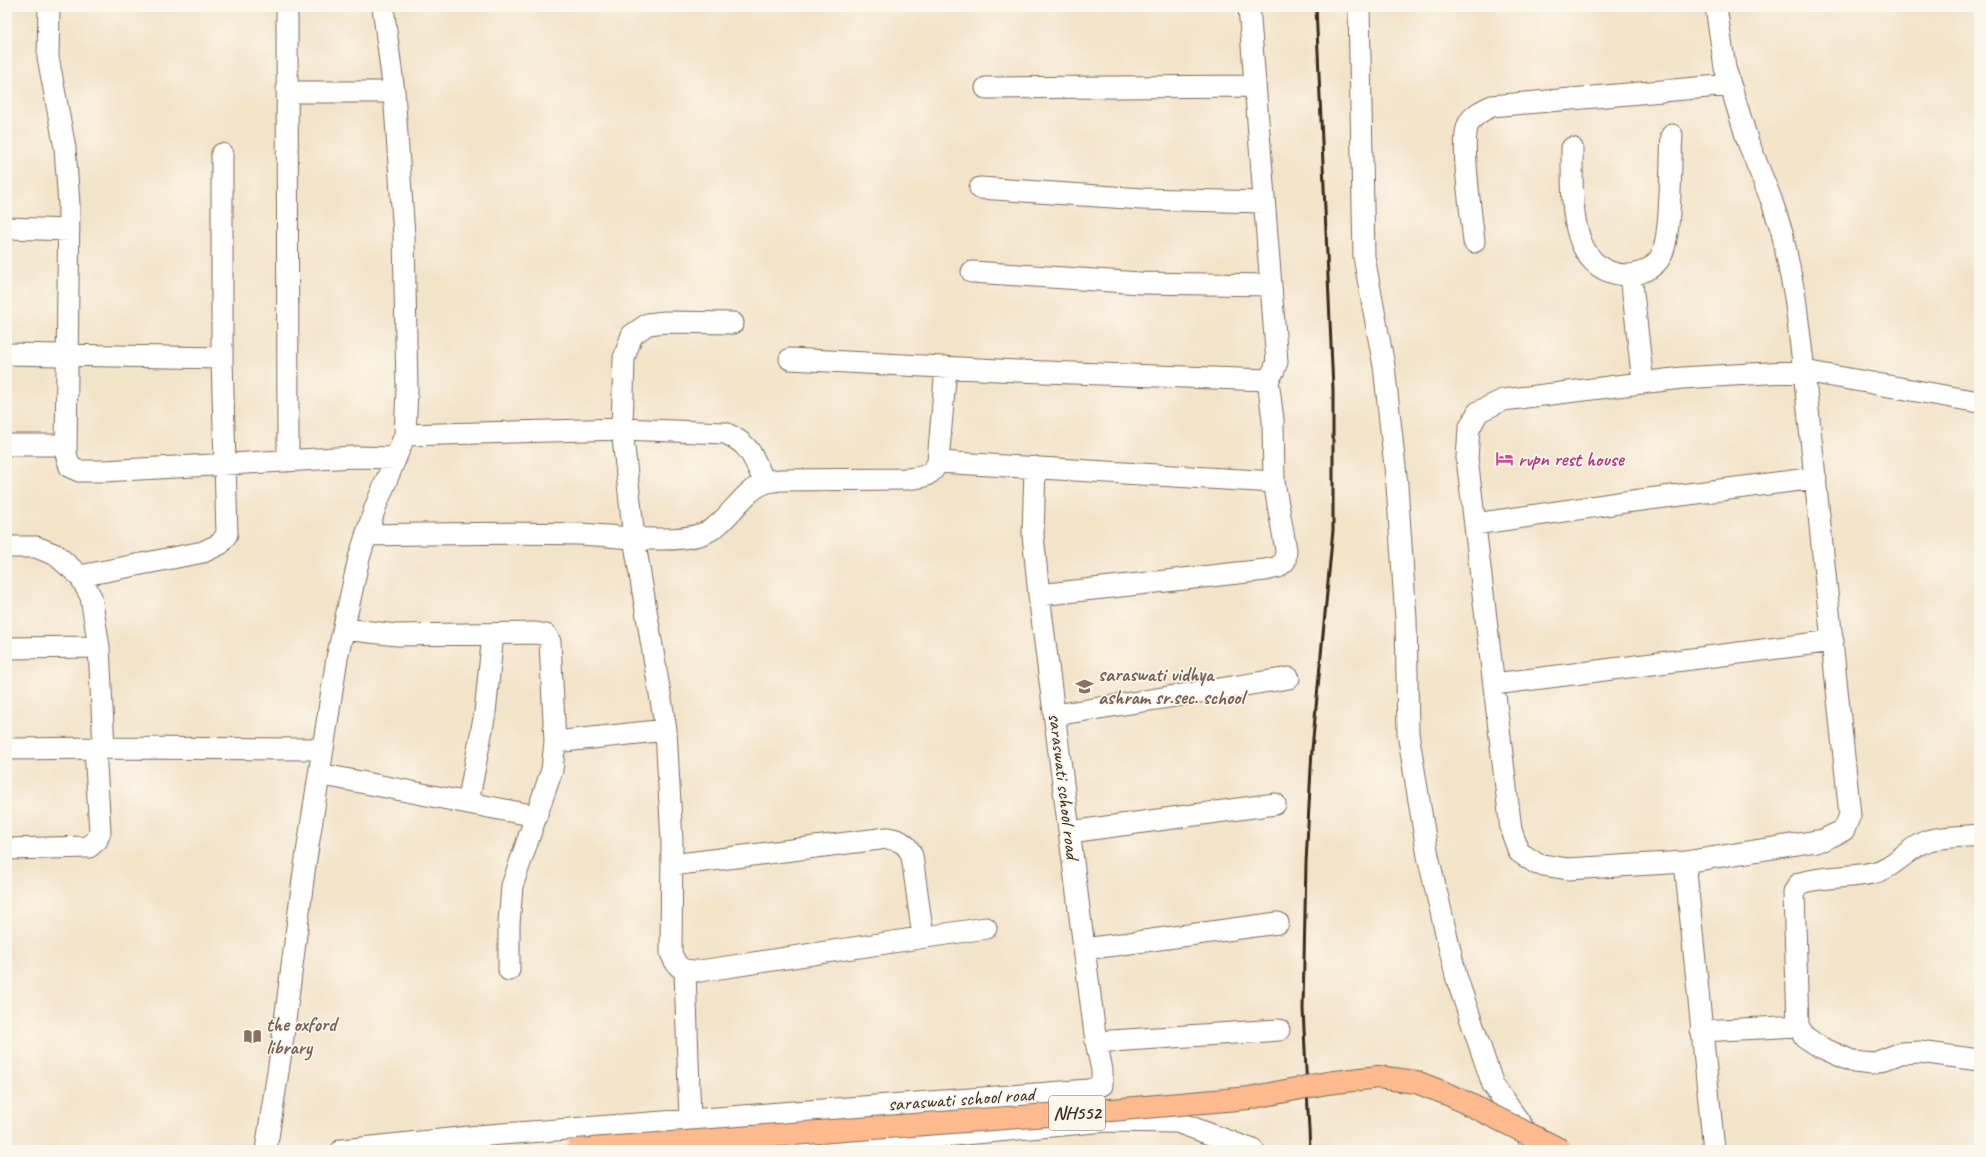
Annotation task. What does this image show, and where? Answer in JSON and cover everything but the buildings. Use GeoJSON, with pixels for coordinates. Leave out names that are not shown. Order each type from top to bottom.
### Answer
{"type":"FeatureCollection","features":[{"type":"Feature","properties":{"kind":"highway","name":"NH552"},"geometry":{"type":"LineString","coordinates":[[577,1150],[1088,1112],[1249,1098],[1327,1083],[1378,1077],[1416,1082],[1450,1095],[1560,1150]]}},
{"type":"Feature","properties":{"kind":"street"},"geometry":{"type":"LineString","coordinates":[[49,7],[48,57],[65,148],[69,204],[66,454],[70,467],[79,471],[104,471],[354,457],[396,458]]}},
{"type":"Feature","properties":{"kind":"street"},"geometry":{"type":"LineString","coordinates":[[287,7],[288,461]]}},
{"type":"Feature","properties":{"kind":"street"},"geometry":{"type":"LineString","coordinates":[[266,1150],[319,774],[337,658],[359,558],[366,535],[375,508],[405,435],[407,389],[404,235],[394,92],[383,7]]}},
{"type":"Feature","properties":{"kind":"street"},"geometry":{"type":"LineString","coordinates":[[1039,595],[1265,570],[1278,567],[1285,561],[1286,550],[1274,482],[1273,420],[1268,380],[1274,370],[1276,362],[1250,7]]}},
{"type":"Feature","properties":{"kind":"street"},"geometry":{"type":"LineString","coordinates":[[1359,7],[1364,257],[1384,366],[1397,485],[1406,619],[1408,734],[1428,856],[1456,976],[1493,1085],[1527,1133],[1532,1150]]}},
{"type":"Feature","properties":{"kind":"street"},"geometry":{"type":"LineString","coordinates":[[1716,7],[1725,68],[1748,142],[1771,198],[1782,232],[1795,297],[1804,372],[1816,478],[1850,815],[1844,830],[1823,840],[1685,862],[1568,869],[1537,864],[1519,852],[1511,830],[1467,458],[1469,430],[1478,412],[1503,400],[1682,378],[1804,372],[1979,402]]}},
{"type":"Feature","properties":{"kind":"street"},"geometry":{"type":"LineString","coordinates":[[1474,242],[1465,151],[1468,124],[1480,111],[1492,106],[1730,85]]}},
{"type":"Feature","properties":{"kind":"street"},"geometry":{"type":"LineString","coordinates":[[986,88],[1256,86]]}},
{"type":"Feature","properties":{"kind":"street"},"geometry":{"type":"LineString","coordinates":[[287,92],[394,92]]}},
{"type":"Feature","properties":{"kind":"street"},"geometry":{"type":"LineString","coordinates":[[1572,148],[1574,208],[1581,245],[1594,264],[1612,274],[1631,276],[1647,270],[1661,256],[1667,230],[1672,135]]}},
{"type":"Feature","properties":{"kind":"street"},"geometry":{"type":"LineString","coordinates":[[80,576],[203,552],[220,544],[227,534],[222,358],[222,154]]}},
{"type":"Feature","properties":{"kind":"street"},"geometry":{"type":"LineString","coordinates":[[980,188],[1142,199],[1264,202]]}},
{"type":"Feature","properties":{"kind":"street"},"geometry":{"type":"LineString","coordinates":[[7,228],[69,230]]}},
{"type":"Feature","properties":{"kind":"street"},"geometry":{"type":"LineString","coordinates":[[972,272],[1141,283],[1270,285]]}},
{"type":"Feature","properties":{"kind":"street"},"geometry":{"type":"LineString","coordinates":[[1631,276],[1643,383]]}},
{"type":"Feature","properties":{"kind":"street"},"geometry":{"type":"LineString","coordinates":[[733,323],[659,322],[648,324],[632,335],[624,358],[622,429],[634,538],[666,730],[672,865],[671,953],[676,965],[685,971],[700,971],[986,928]]}},
{"type":"Feature","properties":{"kind":"street"},"geometry":{"type":"LineString","coordinates":[[7,354],[222,358]]}},
{"type":"Feature","properties":{"kind":"street"},"geometry":{"type":"LineString","coordinates":[[790,359],[946,368],[1268,380]]}},
{"type":"Feature","properties":{"kind":"street"},"geometry":{"type":"LineString","coordinates":[[366,535],[580,534],[634,538],[682,538],[703,534],[722,521],[752,491],[765,483],[780,480],[908,480],[923,477],[933,471],[938,462],[946,368]]}},
{"type":"Feature","properties":{"kind":"street"},"geometry":{"type":"LineString","coordinates":[[405,435],[622,429],[725,433],[740,440],[750,451],[765,483]]}},
{"type":"Feature","properties":{"kind":"street"},"geometry":{"type":"LineString","coordinates":[[7,445],[66,444]]}},
{"type":"Feature","properties":{"kind":"street"},"geometry":{"type":"LineString","coordinates":[[938,462],[1274,482]]}},
{"type":"Feature","properties":{"kind":"street","name":"saraswati school road"},"geometry":{"type":"LineString","coordinates":[[342,1150],[489,1135],[1089,1090],[1102,1085],[1102,1070],[1096,1042],[1039,595],[1033,536],[1035,467]]}},
{"type":"Feature","properties":{"kind":"street"},"geometry":{"type":"LineString","coordinates":[[1475,524],[1625,502],[1816,478]]}},
{"type":"Feature","properties":{"kind":"street"},"geometry":{"type":"LineString","coordinates":[[7,547],[36,547],[56,554],[80,576],[91,597],[99,647],[100,832],[97,840],[89,847],[7,849]]}},
{"type":"Feature","properties":{"kind":"street"},"geometry":{"type":"LineString","coordinates":[[344,629],[397,636],[536,633],[546,635],[550,642],[555,742],[552,770],[512,886],[509,924],[509,970]]}},
{"type":"Feature","properties":{"kind":"street"},"geometry":{"type":"LineString","coordinates":[[468,803],[485,713],[493,634]]}},
{"type":"Feature","properties":{"kind":"street"},"geometry":{"type":"LineString","coordinates":[[1494,684],[1833,641]]}},
{"type":"Feature","properties":{"kind":"street"},"geometry":{"type":"LineString","coordinates":[[7,648],[99,647]]}},
{"type":"Feature","properties":{"kind":"street"},"geometry":{"type":"LineString","coordinates":[[1054,715],[1289,678]]}},
{"type":"Feature","properties":{"kind":"street"},"geometry":{"type":"LineString","coordinates":[[555,742],[666,730]]}},
{"type":"Feature","properties":{"kind":"street"},"geometry":{"type":"LineString","coordinates":[[7,750],[99,748],[323,749]]}},
{"type":"Feature","properties":{"kind":"street"},"geometry":{"type":"LineString","coordinates":[[319,774],[536,816]]}},
{"type":"Feature","properties":{"kind":"street"},"geometry":{"type":"LineString","coordinates":[[1070,832],[1275,804]]}},
{"type":"Feature","properties":{"kind":"street"},"geometry":{"type":"LineString","coordinates":[[1979,835],[1928,841],[1910,850],[1890,866],[1873,873],[1812,880],[1800,883],[1794,892],[1798,1026],[1805,1037],[1820,1047],[1854,1062],[1872,1064],[1901,1053],[1920,1052],[1979,1060]]}},
{"type":"Feature","properties":{"kind":"street"},"geometry":{"type":"LineString","coordinates":[[672,865],[887,838],[898,840],[908,846],[912,856],[923,937]]}},
{"type":"Feature","properties":{"kind":"street"},"geometry":{"type":"LineString","coordinates":[[1685,862],[1714,1150]]}},
{"type":"Feature","properties":{"kind":"street"},"geometry":{"type":"LineString","coordinates":[[1085,949],[1278,923]]}},
{"type":"Feature","properties":{"kind":"street"},"geometry":{"type":"LineString","coordinates":[[685,971],[690,1119]]}},
{"type":"Feature","properties":{"kind":"street"},"geometry":{"type":"LineString","coordinates":[[1701,1031],[1798,1026]]}},
{"type":"Feature","properties":{"kind":"street"},"geometry":{"type":"LineString","coordinates":[[1096,1042],[1279,1030]]}},
{"type":"Feature","properties":{"kind":"street"},"geometry":{"type":"LineString","coordinates":[[791,1150],[922,1144],[1106,1121],[1177,1122],[1253,1150]]}},
{"type":"Feature","properties":{"kind":"railway"},"geometry":{"type":"LineString","coordinates":[[1310,1150],[1303,1009],[1306,863],[1312,749],[1333,530],[1333,389],[1316,7]]}},
{"type":"Feature","properties":{"kind":"place","name":"rvpn rest house"},"geometry":{"type":"Point","coordinates":[1505,459]}},
{"type":"Feature","properties":{"kind":"place","name":"saraswati vidhya ashram sr.sec. school"},"geometry":{"type":"Point","coordinates":[1085,686]}},
{"type":"Feature","properties":{"kind":"place","name":"the oxford library"},"geometry":{"type":"Point","coordinates":[253,1036]}}]}
